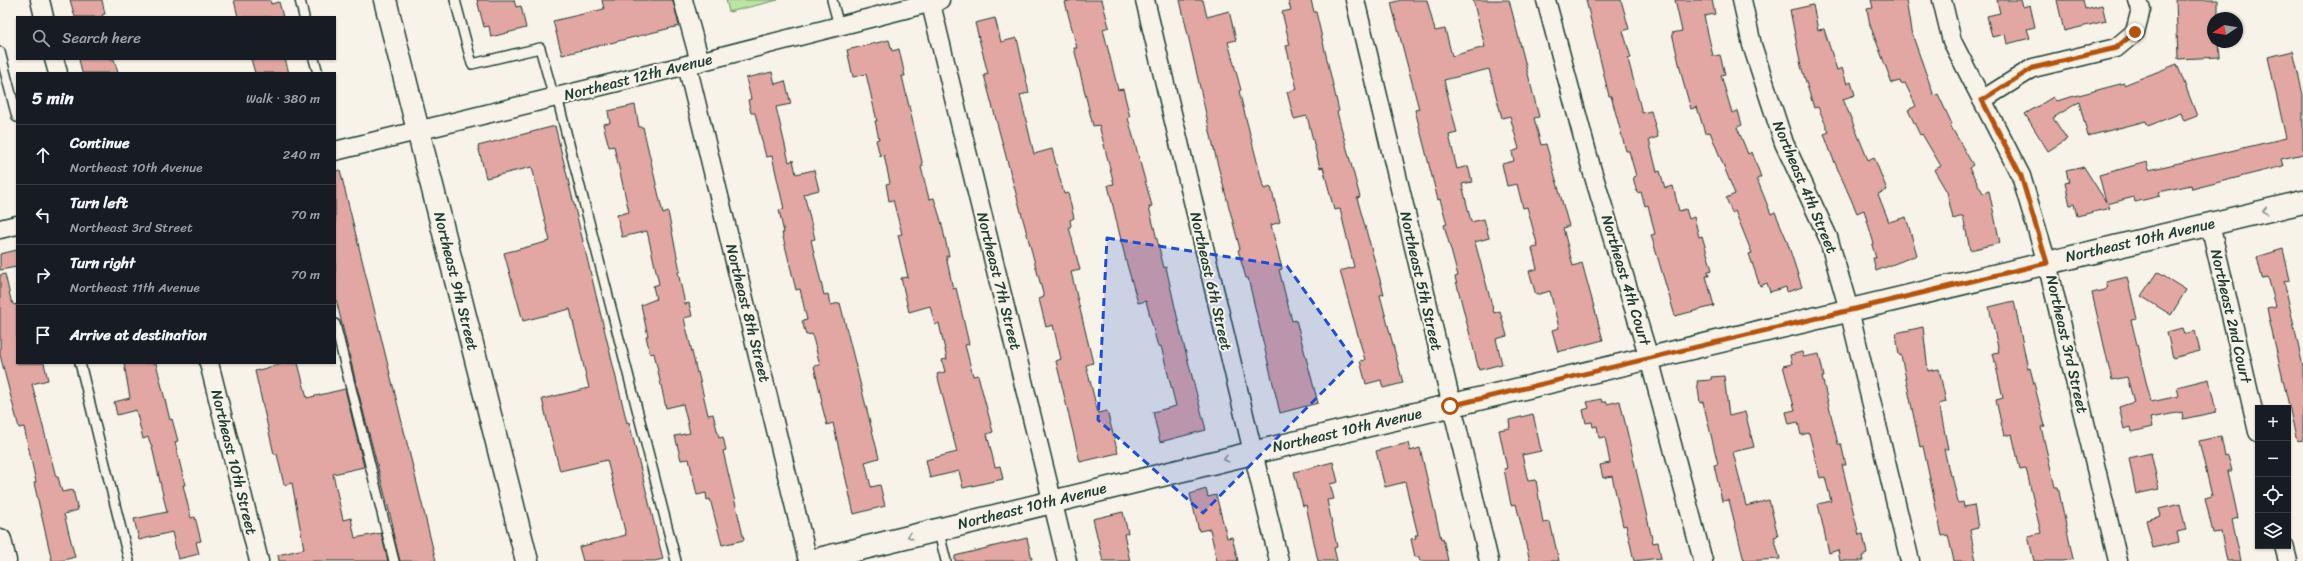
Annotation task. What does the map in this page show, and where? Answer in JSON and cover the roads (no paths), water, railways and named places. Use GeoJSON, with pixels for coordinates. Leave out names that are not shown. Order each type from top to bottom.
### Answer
{"type":"FeatureCollection","features":[{"type":"Feature","properties":{"kind":"street"},"geometry":{"type":"LineString","coordinates":[[40,0],[44,16]]}},
{"type":"Feature","properties":{"kind":"street","name":"Northeast 9th Street"},"geometry":{"type":"LineString","coordinates":[[385,0],[527,561]]}},
{"type":"Feature","properties":{"kind":"street","name":"Northeast 8th Street"},"geometry":{"type":"LineString","coordinates":[[683,0],[694,63],[810,561]]}},
{"type":"Feature","properties":{"kind":"street","name":"Northeast 6th Street"},"geometry":{"type":"LineString","coordinates":[[1145,0],[1279,561]]}},
{"type":"Feature","properties":{"kind":"street","name":"Northeast 5th Street"},"geometry":{"type":"LineString","coordinates":[[1355,0],[1450,406],[1489,561]]}},
{"type":"Feature","properties":{"kind":"street","name":"Northeast 4th Court"},"geometry":{"type":"LineString","coordinates":[[1546,0],[1591,167],[1649,358],[1703,561]]}},
{"type":"Feature","properties":{"kind":"street","name":"Northeast 4th Street"},"geometry":{"type":"LineString","coordinates":[[1742,0],[1752,45],[1784,143],[1828,237],[1849,310],[1910,561]]}},
{"type":"Feature","properties":{"kind":"street","name":"Northeast 3rd Street"},"geometry":{"type":"LineString","coordinates":[[1942,0],[1952,41],[2021,176],[2047,263],[2118,561]]}},
{"type":"Feature","properties":{"kind":"street"},"geometry":{"type":"LineString","coordinates":[[1982,100],[2033,68],[2116,48],[2135,32],[2141,9],[2138,0]]}},
{"type":"Feature","properties":{"kind":"street","name":"Northeast 12th Avenue"},"geometry":{"type":"LineString","coordinates":[[336,148],[418,132],[933,1]]}},
{"type":"Feature","properties":{"kind":"street","name":"Northeast 7th Street"},"geometry":{"type":"LineString","coordinates":[[933,1],[1067,561]]}},
{"type":"Feature","properties":{"kind":"street"},"geometry":{"type":"LineString","coordinates":[[54,60],[58,72]]}},
{"type":"Feature","properties":{"kind":"street","name":"Northeast 10th Avenue"},"geometry":{"type":"LineString","coordinates":[[810,561],[1252,452],[2303,202]]}},
{"type":"Feature","properties":{"kind":"street","name":"Northeast 2nd Court"},"geometry":{"type":"LineString","coordinates":[[2210,224],[2255,419]]}},
{"type":"Feature","properties":{"kind":"street"},"geometry":{"type":"LineString","coordinates":[[0,229],[16,225]]}},
{"type":"Feature","properties":{"kind":"street","name":"Northeast 10th Street"},"geometry":{"type":"LineString","coordinates":[[209,364],[259,561]]}},
{"type":"Feature","properties":{"kind":"street"},"geometry":{"type":"LineString","coordinates":[[0,540],[5,561]]}},
{"type":"Feature","properties":{"kind":"street"},"geometry":{"type":"LineString","coordinates":[[2285,549],[2288,561]]}},
{"type":"Feature","properties":{"kind":"lane"},"geometry":{"type":"LineString","coordinates":[[300,0],[304,16]]}},
{"type":"Feature","properties":{"kind":"lane"},"geometry":{"type":"LineString","coordinates":[[455,0],[472,64],[540,48],[556,98],[676,561]]}},
{"type":"Feature","properties":{"kind":"lane"},"geometry":{"type":"LineString","coordinates":[[832,0],[839,26]]}},
{"type":"Feature","properties":{"kind":"lane"},"geometry":{"type":"LineString","coordinates":[[0,52],[16,113]]}},
{"type":"Feature","properties":{"kind":"lane"},"geometry":{"type":"LineString","coordinates":[[314,60],[318,72]]}},
{"type":"Feature","properties":{"kind":"lane"},"geometry":{"type":"LineString","coordinates":[[336,328],[394,561]]}},
{"type":"Feature","properties":{"kind":"lane"},"geometry":{"type":"LineString","coordinates":[[80,364],[129,561]]}},
{"type":"Feature","properties":{"kind":"lane"},"geometry":{"type":"LineString","coordinates":[[938,529],[946,561]]}}]}
